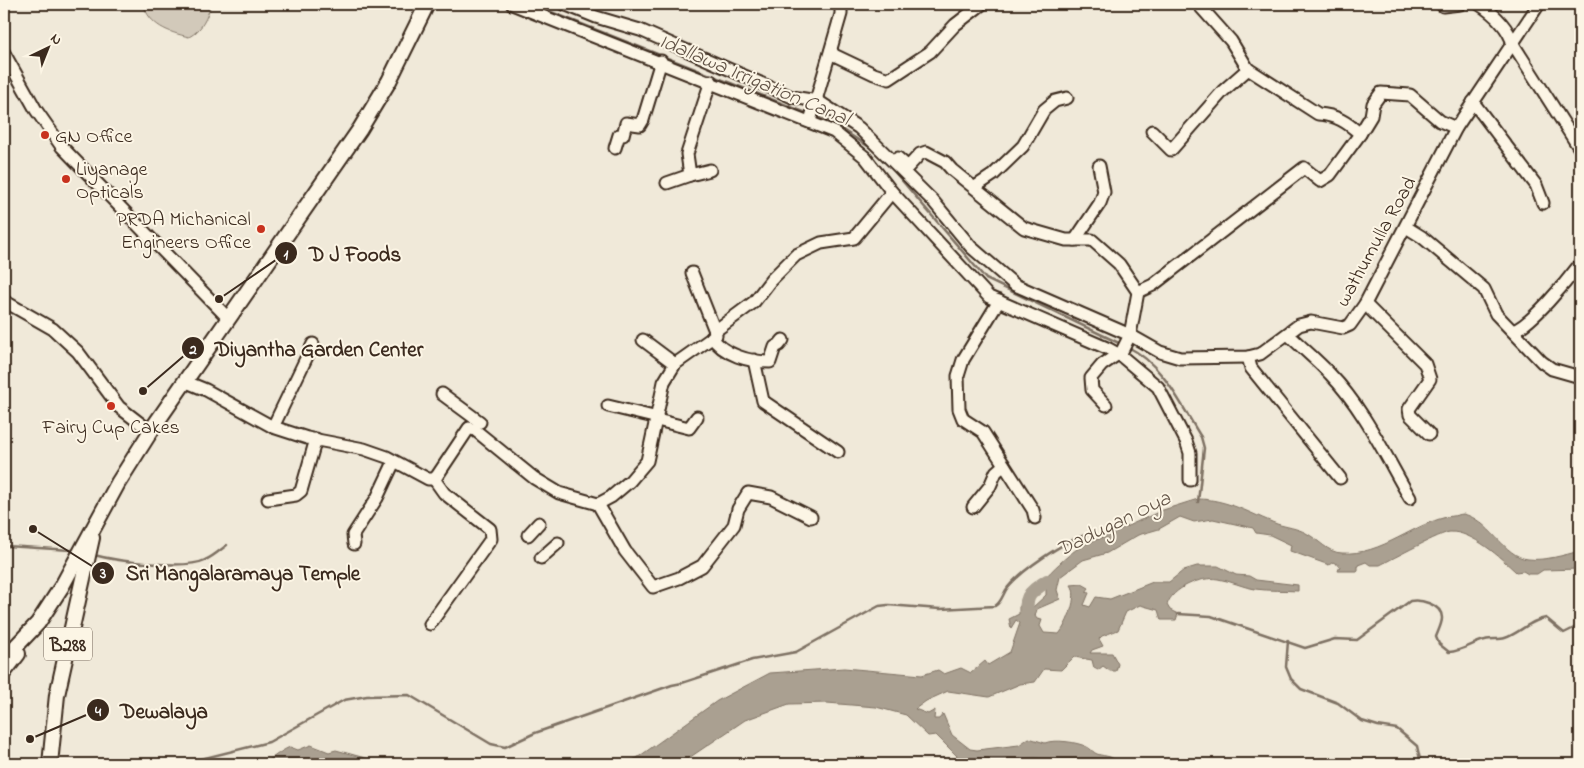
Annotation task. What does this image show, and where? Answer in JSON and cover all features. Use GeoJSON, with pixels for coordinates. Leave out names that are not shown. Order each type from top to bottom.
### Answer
{"type":"FeatureCollection","features":[{"type":"Feature","properties":{"kind":"main road","name":"B288"},"geometry":{"type":"LineString","coordinates":[[50,764],[58,689],[95,526],[118,483],[150,431],[360,129],[389,81],[427,4]]}},
{"type":"Feature","properties":{"kind":"main road"},"geometry":{"type":"LineString","coordinates":[[4,672],[8,659],[28,636],[54,599],[95,526]]}},
{"type":"Feature","properties":{"kind":"street"},"geometry":{"type":"LineString","coordinates":[[512,4],[711,81],[859,128],[874,137],[908,167],[920,154],[926,152],[945,162],[952,170],[1024,228],[1066,240],[1092,240],[1119,264],[1138,292],[1123,347],[1091,378],[1092,390],[1106,405]]}},
{"type":"Feature","properties":{"kind":"street"},"geometry":{"type":"LineString","coordinates":[[564,4],[596,17],[640,30],[792,97],[813,112],[865,157],[892,192],[989,297],[1123,347]]}},
{"type":"Feature","properties":{"kind":"street"},"geometry":{"type":"LineString","coordinates":[[813,112],[841,14],[841,4]]}},
{"type":"Feature","properties":{"kind":"street"},"geometry":{"type":"LineString","coordinates":[[831,50],[834,55],[889,79],[930,52],[956,25],[982,4]]}},
{"type":"Feature","properties":{"kind":"street"},"geometry":{"type":"LineString","coordinates":[[1198,4],[1231,42],[1248,69],[1318,114],[1331,114],[1348,123],[1360,134]]}},
{"type":"Feature","properties":{"kind":"street"},"geometry":{"type":"LineString","coordinates":[[1441,4],[1443,6],[1460,4]]}},
{"type":"Feature","properties":{"kind":"street"},"geometry":{"type":"LineString","coordinates":[[1479,4],[1504,26],[1513,44],[1580,149]]}},
{"type":"Feature","properties":{"kind":"street","name":"wathumulla Road"},"geometry":{"type":"LineString","coordinates":[[1123,347],[1160,352],[1180,358],[1248,357],[1260,354],[1299,325],[1312,322],[1343,328],[1350,325],[1365,304],[1456,128],[1539,4]]}},
{"type":"Feature","properties":{"kind":"street"},"geometry":{"type":"LineString","coordinates":[[4,53],[36,110],[62,146],[228,318]]}},
{"type":"Feature","properties":{"kind":"street"},"geometry":{"type":"LineString","coordinates":[[615,148],[619,136],[623,135],[626,123],[640,125],[643,120],[661,62]]}},
{"type":"Feature","properties":{"kind":"street"},"geometry":{"type":"LineString","coordinates":[[1152,131],[1171,150],[1223,91],[1248,69]]}},
{"type":"Feature","properties":{"kind":"street"},"geometry":{"type":"LineString","coordinates":[[690,175],[687,154],[711,81]]}},
{"type":"Feature","properties":{"kind":"street"},"geometry":{"type":"LineString","coordinates":[[1138,292],[1154,285],[1304,168],[1320,181],[1330,175],[1360,134],[1371,116],[1373,104],[1382,93],[1410,94],[1440,120],[1456,128]]}},
{"type":"Feature","properties":{"kind":"street"},"geometry":{"type":"LineString","coordinates":[[975,187],[993,175],[1023,146],[1044,110],[1055,101],[1067,98]]}},
{"type":"Feature","properties":{"kind":"street"},"geometry":{"type":"LineString","coordinates":[[1473,102],[1536,185],[1543,203]]}},
{"type":"Feature","properties":{"kind":"street"},"geometry":{"type":"LineString","coordinates":[[859,128],[933,201],[971,247],[1015,285],[1123,347],[1158,387],[1186,441],[1190,453],[1190,480]]}},
{"type":"Feature","properties":{"kind":"street"},"geometry":{"type":"LineString","coordinates":[[1075,240],[1100,203],[1104,192],[1099,166]]}},
{"type":"Feature","properties":{"kind":"street"},"geometry":{"type":"LineString","coordinates":[[667,184],[710,170]]}},
{"type":"Feature","properties":{"kind":"street"},"geometry":{"type":"LineString","coordinates":[[434,479],[469,428],[475,430],[527,473],[559,493],[598,504],[611,497],[647,462],[658,419],[664,382],[675,364],[754,302],[771,280],[796,255],[821,243],[854,238],[892,192]]}},
{"type":"Feature","properties":{"kind":"street"},"geometry":{"type":"LineString","coordinates":[[1406,227],[1422,237],[1484,289],[1496,314],[1542,362],[1552,369],[1580,376]]}},
{"type":"Feature","properties":{"kind":"street"},"geometry":{"type":"LineString","coordinates":[[1513,330],[1522,328],[1580,264]]}},
{"type":"Feature","properties":{"kind":"street"},"geometry":{"type":"LineString","coordinates":[[692,273],[716,343],[746,362],[770,362],[775,347],[783,340]]}},
{"type":"Feature","properties":{"kind":"street"},"geometry":{"type":"LineString","coordinates":[[4,301],[53,329],[78,352],[119,407],[150,431]]}},
{"type":"Feature","properties":{"kind":"street"},"geometry":{"type":"LineString","coordinates":[[999,301],[963,360],[958,376],[956,393],[963,419],[983,432],[1033,510],[1035,518]]}},
{"type":"Feature","properties":{"kind":"street"},"geometry":{"type":"LineString","coordinates":[[1365,304],[1425,364],[1430,379],[1409,409],[1410,415],[1429,434]]}},
{"type":"Feature","properties":{"kind":"street"},"geometry":{"type":"LineString","coordinates":[[1288,334],[1331,374],[1376,438],[1410,498]]}},
{"type":"Feature","properties":{"kind":"street"},"geometry":{"type":"LineString","coordinates":[[643,340],[675,364]]}},
{"type":"Feature","properties":{"kind":"street"},"geometry":{"type":"LineString","coordinates":[[273,427],[313,344]]}},
{"type":"Feature","properties":{"kind":"street"},"geometry":{"type":"LineString","coordinates":[[1248,357],[1251,368],[1330,462],[1340,478]]}},
{"type":"Feature","properties":{"kind":"street"},"geometry":{"type":"LineString","coordinates":[[746,362],[763,400],[838,452]]}},
{"type":"Feature","properties":{"kind":"street"},"geometry":{"type":"LineString","coordinates":[[184,381],[206,390],[273,427],[306,438],[364,449],[428,479],[434,479]]}},
{"type":"Feature","properties":{"kind":"street"},"geometry":{"type":"LineString","coordinates":[[442,394],[480,422]]}},
{"type":"Feature","properties":{"kind":"street"},"geometry":{"type":"LineString","coordinates":[[608,406],[689,428],[698,417]]}},
{"type":"Feature","properties":{"kind":"street"},"geometry":{"type":"LineString","coordinates":[[268,499],[296,495],[301,491],[316,439]]}},
{"type":"Feature","properties":{"kind":"street"},"geometry":{"type":"LineString","coordinates":[[354,544],[353,535],[377,498],[394,462]]}},
{"type":"Feature","properties":{"kind":"street"},"geometry":{"type":"LineString","coordinates":[[973,508],[993,481],[996,472],[1004,465]]}},
{"type":"Feature","properties":{"kind":"street"},"geometry":{"type":"LineString","coordinates":[[430,624],[492,539],[490,529],[444,493],[434,479]]}},
{"type":"Feature","properties":{"kind":"street"},"geometry":{"type":"LineString","coordinates":[[598,504],[625,551],[653,587],[679,578],[702,566],[740,526],[738,509],[748,493],[771,497],[811,517]]}},
{"type":"Feature","properties":{"kind":"street"},"geometry":{"type":"LineString","coordinates":[[528,535],[539,523]]}},
{"type":"Feature","properties":{"kind":"street"},"geometry":{"type":"LineString","coordinates":[[541,558],[558,543]]}},
{"type":"Feature","properties":{"kind":"shaded area"},"geometry":{"type":"Polygon","coordinates":[[[143,4],[211,4],[203,23],[189,37],[174,33],[155,23],[146,12],[143,4]]]}},
{"type":"Feature","properties":{"kind":"shaded area"},"geometry":{"type":"Polygon","coordinates":[[[1198,499],[1229,504],[1277,524],[1299,530],[1332,551],[1342,553],[1357,553],[1371,549],[1438,519],[1463,514],[1481,523],[1511,552],[1519,557],[1541,559],[1580,551],[1580,569],[1543,570],[1537,574],[1528,574],[1523,571],[1516,572],[1486,546],[1467,536],[1450,532],[1380,565],[1370,565],[1366,562],[1358,565],[1358,571],[1338,571],[1340,566],[1333,562],[1329,565],[1290,551],[1291,545],[1270,535],[1256,533],[1253,528],[1213,519],[1194,522],[1180,517],[1159,529],[1138,535],[1107,553],[1083,560],[1060,577],[1057,590],[1060,599],[1037,609],[1035,616],[1037,619],[1042,620],[1040,626],[1044,633],[1059,634],[1062,630],[1073,603],[1074,596],[1071,585],[1082,584],[1089,588],[1086,592],[1089,593],[1084,605],[1090,607],[1096,597],[1110,599],[1153,582],[1169,582],[1184,570],[1197,566],[1218,566],[1236,575],[1249,576],[1256,580],[1298,585],[1298,591],[1255,589],[1218,579],[1196,581],[1175,593],[1170,599],[1167,605],[1170,610],[1178,614],[1176,620],[1161,620],[1158,610],[1140,605],[1126,612],[1118,630],[1099,639],[1103,646],[1092,650],[1090,653],[1112,653],[1118,664],[1116,671],[1110,671],[1103,666],[1098,670],[1094,668],[1092,660],[1074,657],[1061,670],[1044,669],[1035,682],[1020,684],[989,697],[948,691],[926,701],[915,709],[928,714],[935,710],[934,719],[939,719],[943,714],[952,735],[970,749],[977,750],[1019,745],[1029,738],[1045,743],[1054,741],[1083,745],[1097,754],[1112,758],[1118,764],[1067,764],[1036,758],[1016,759],[1007,764],[965,764],[936,735],[928,736],[906,715],[876,707],[827,703],[789,704],[745,720],[680,764],[622,764],[637,758],[717,701],[770,673],[844,668],[922,675],[938,670],[944,674],[961,668],[971,673],[985,661],[988,665],[1010,652],[1020,623],[1016,620],[1011,628],[1009,619],[1019,614],[1019,607],[1023,602],[1025,604],[1030,603],[1032,608],[1046,595],[1046,587],[1037,593],[1033,590],[1072,552],[1081,546],[1163,510],[1198,499]]]}},
{"type":"Feature","properties":{"kind":"shaded area"},"geometry":{"type":"Polygon","coordinates":[[[311,745],[329,752],[336,750],[387,764],[260,764],[290,747],[298,750],[311,745]]]}},
{"type":"Feature","properties":{"kind":"waterway","name":"Idallawa Irrigation Canal"},"geometry":{"type":"LineString","coordinates":[[531,4],[809,114]]}},
{"type":"Feature","properties":{"kind":"waterway","name":"Idallawa Irrigation Canal"},"geometry":{"type":"LineString","coordinates":[[814,116],[830,122],[874,150]]}},
{"type":"Feature","properties":{"kind":"waterway","name":"Idallawa Irrigation Canal"},"geometry":{"type":"LineString","coordinates":[[887,163],[986,279],[1123,345]]}},
{"type":"Feature","properties":{"kind":"waterway","name":"Idallawa Irrigation Canal"},"geometry":{"type":"LineString","coordinates":[[1128,347],[1140,354],[1151,364],[1170,386],[1201,437],[1204,448],[1198,502]]}},
{"type":"Feature","properties":{"kind":"waterway"},"geometry":{"type":"LineString","coordinates":[[181,764],[269,742],[344,700],[367,696],[409,695],[491,744],[505,747],[535,733],[672,685],[752,660],[796,652],[879,606],[940,609],[995,606],[1014,580],[1033,565],[1066,543],[1086,535]]}},
{"type":"Feature","properties":{"kind":"waterway"},"geometry":{"type":"LineString","coordinates":[[94,555],[134,562],[182,564],[205,560],[227,545]]}},
{"type":"Feature","properties":{"kind":"waterway"},"geometry":{"type":"LineString","coordinates":[[6,546],[71,550]]}},
{"type":"Feature","properties":{"kind":"waterway","name":"Dadugan Oya"},"geometry":{"type":"LineString","coordinates":[[1028,621],[1027,601],[1031,593],[1047,581]]}},
{"type":"Feature","properties":{"kind":"waterway"},"geometry":{"type":"LineString","coordinates":[[1178,614],[1211,616],[1305,648],[1335,639],[1357,640],[1410,601],[1419,601],[1435,606],[1441,613],[1441,623],[1436,637],[1439,644],[1449,652],[1485,640],[1505,638],[1540,619],[1546,618],[1564,633],[1580,625]]}},
{"type":"Feature","properties":{"kind":"waterway"},"geometry":{"type":"LineString","coordinates":[[1577,627],[1580,640]]}},
{"type":"Feature","properties":{"kind":"waterway"},"geometry":{"type":"LineString","coordinates":[[1288,641],[1286,667],[1291,679],[1301,689],[1338,703],[1362,721],[1397,729],[1417,746],[1421,764]]}},
{"type":"Feature","properties":{"kind":"place","name":"GN Office"},"geometry":{"type":"Point","coordinates":[45,135]}},
{"type":"Feature","properties":{"kind":"place","name":"Liyanage Opticals"},"geometry":{"type":"Point","coordinates":[66,179]}},
{"type":"Feature","properties":{"kind":"place","name":"PRDA Michanical Engineers Office"},"geometry":{"type":"Point","coordinates":[261,229]}},
{"type":"Feature","properties":{"kind":"place","name":"D J Foods"},"geometry":{"type":"Point","coordinates":[219,299]}},
{"type":"Feature","properties":{"kind":"place","name":"Diyantha Garden Center"},"geometry":{"type":"Point","coordinates":[143,391]}},
{"type":"Feature","properties":{"kind":"place","name":"Fairy Cup Cakes"},"geometry":{"type":"Point","coordinates":[111,406]}},
{"type":"Feature","properties":{"kind":"place","name":"Sri Mangalaramaya Temple"},"geometry":{"type":"Point","coordinates":[33,529]}},
{"type":"Feature","properties":{"kind":"place","name":"Dewalaya"},"geometry":{"type":"Point","coordinates":[30,739]}}]}
